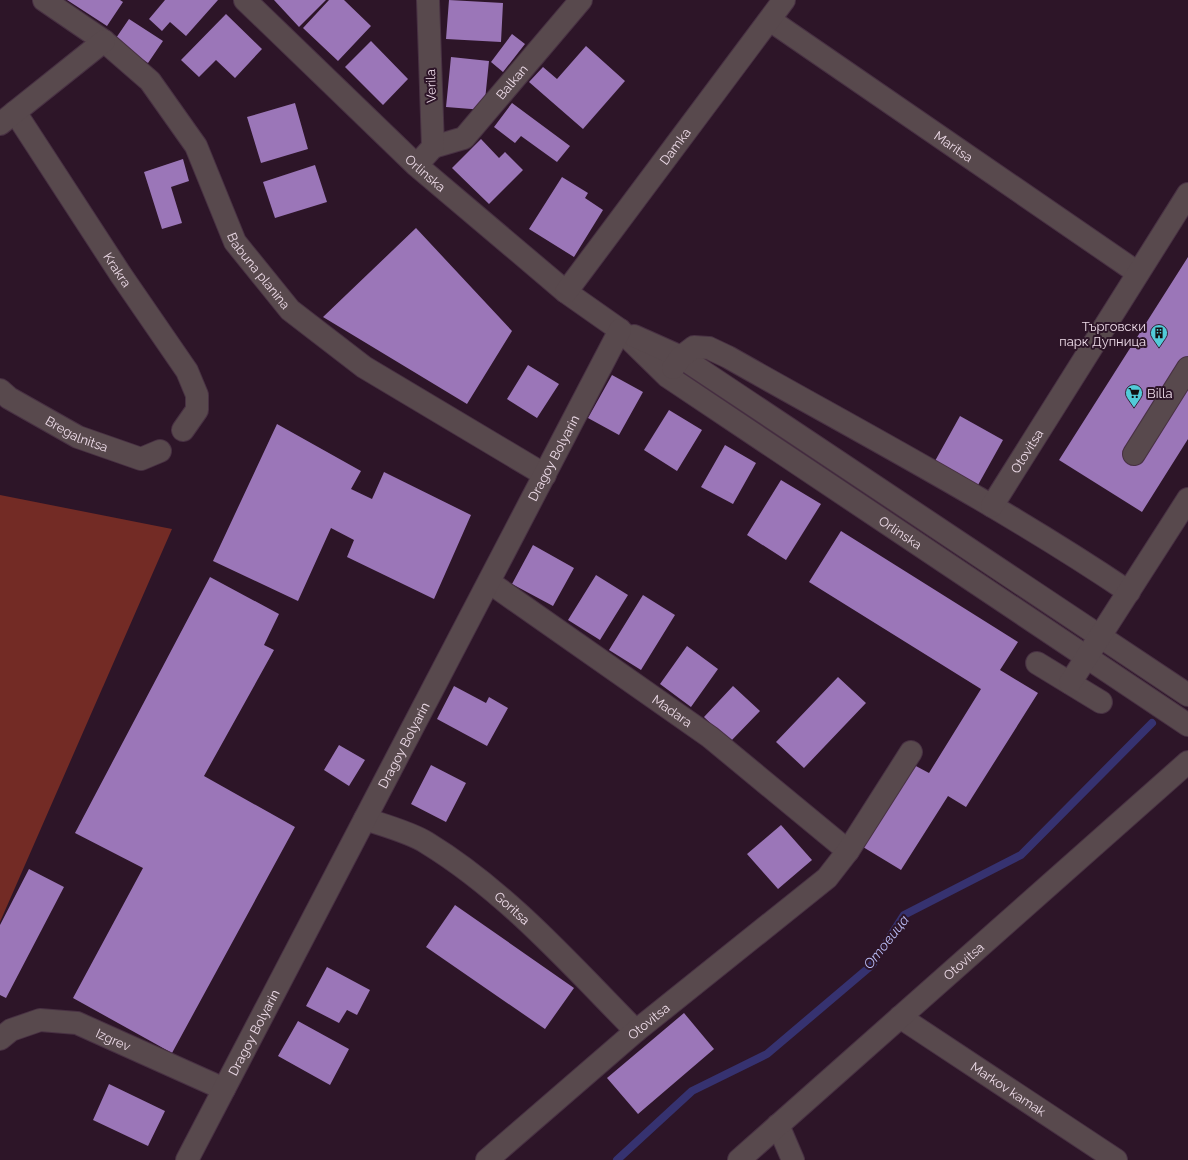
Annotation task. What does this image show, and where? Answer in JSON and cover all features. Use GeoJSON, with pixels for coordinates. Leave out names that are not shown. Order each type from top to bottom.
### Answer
{"type":"FeatureCollection","features":[{"type":"Feature","properties":{"kind":"street","name":"Babuna planina"},"geometry":{"type":"LineString","coordinates":[[44,0],[104,41],[150,81],[196,146],[235,242],[290,310],[364,367],[545,474]]}},
{"type":"Feature","properties":{"kind":"street","name":"Orlinska"},"geometry":{"type":"LineString","coordinates":[[245,0],[416,165],[566,292],[620,330],[667,376],[1188,725]]}},
{"type":"Feature","properties":{"kind":"street","name":"Verila"},"geometry":{"type":"LineString","coordinates":[[428,0],[433,147]]}},
{"type":"Feature","properties":{"kind":"street","name":"Balkan"},"geometry":{"type":"LineString","coordinates":[[433,147],[464,138],[581,0]]}},
{"type":"Feature","properties":{"kind":"street","name":"Damka"},"geometry":{"type":"LineString","coordinates":[[566,292],[784,0]]}},
{"type":"Feature","properties":{"kind":"street","name":"Maritsa"},"geometry":{"type":"LineString","coordinates":[[770,20],[1138,273]]}},
{"type":"Feature","properties":{"kind":"street"},"geometry":{"type":"LineString","coordinates":[[8,118],[104,41]]}},
{"type":"Feature","properties":{"kind":"street","name":"Krakra"},"geometry":{"type":"LineString","coordinates":[[8,118],[121,275],[187,371],[197,395],[197,410],[183,430]]}},
{"type":"Feature","properties":{"kind":"street"},"geometry":{"type":"LineString","coordinates":[[416,165],[433,147]]}},
{"type":"Feature","properties":{"kind":"street","name":"Otovitsa"},"geometry":{"type":"LineString","coordinates":[[992,506],[1188,194]]}},
{"type":"Feature","properties":{"kind":"street","name":"Orlinska"},"geometry":{"type":"LineString","coordinates":[[620,330],[681,357],[1188,695]]}},
{"type":"Feature","properties":{"kind":"street","name":"Dragoy Bolyarin"},"geometry":{"type":"LineString","coordinates":[[187,1160],[620,330]]}},
{"type":"Feature","properties":{"kind":"street"},"geometry":{"type":"LineString","coordinates":[[667,376],[681,357],[694,347],[709,348],[728,357],[992,506],[1087,564],[1129,592]]}},
{"type":"Feature","properties":{"kind":"street"},"geometry":{"type":"LineString","coordinates":[[1134,454],[1188,368]]}},
{"type":"Feature","properties":{"kind":"street","name":"Bregalnitsa"},"geometry":{"type":"LineString","coordinates":[[0,390],[9,398],[78,437],[141,458],[160,451]]}},
{"type":"Feature","properties":{"kind":"street"},"geometry":{"type":"LineString","coordinates":[[1070,683],[1188,499]]}},
{"type":"Feature","properties":{"kind":"street","name":"Madara"},"geometry":{"type":"LineString","coordinates":[[489,582],[710,737],[848,851]]}},
{"type":"Feature","properties":{"kind":"street"},"geometry":{"type":"LineString","coordinates":[[1037,663],[1101,702]]}},
{"type":"Feature","properties":{"kind":"street","name":"Otovitsa"},"geometry":{"type":"LineString","coordinates":[[487,1160],[636,1031],[827,878],[848,851],[911,752]]}},
{"type":"Feature","properties":{"kind":"street","name":"Otovitsa"},"geometry":{"type":"LineString","coordinates":[[739,1160],[1188,762]]}},
{"type":"Feature","properties":{"kind":"street","name":"Goritsa"},"geometry":{"type":"LineString","coordinates":[[365,819],[426,842],[473,875],[532,926],[636,1031]]}},
{"type":"Feature","properties":{"kind":"street","name":"Markov kamak"},"geometry":{"type":"LineString","coordinates":[[900,1017],[1116,1160]]}},
{"type":"Feature","properties":{"kind":"street","name":"Izgrev"},"geometry":{"type":"LineString","coordinates":[[0,1039],[11,1030],[40,1020],[77,1023],[224,1089]]}},
{"type":"Feature","properties":{"kind":"street"},"geometry":{"type":"LineString","coordinates":[[778,1125],[793,1160]]}},
{"type":"Feature","properties":{"kind":"shaded area"},"geometry":{"type":"Polygon","coordinates":[[[0,495],[172,529],[0,922],[0,495]]]}},
{"type":"Feature","properties":{"kind":"building"},"geometry":{"type":"Polygon","coordinates":[[[67,0],[120,0],[123,2],[107,26],[67,0]]]}},
{"type":"Feature","properties":{"kind":"building"},"geometry":{"type":"Polygon","coordinates":[[[165,0],[218,0],[186,36],[170,22],[162,31],[149,19],[165,0]]]}},
{"type":"Feature","properties":{"kind":"building"},"geometry":{"type":"Polygon","coordinates":[[[274,0],[326,0],[299,27],[274,0]]]}},
{"type":"Feature","properties":{"kind":"building"},"geometry":{"type":"Polygon","coordinates":[[[329,0],[344,0],[371,26],[338,61],[303,28],[329,0]]]}},
{"type":"Feature","properties":{"kind":"building"},"geometry":{"type":"Polygon","coordinates":[[[449,0],[503,3],[501,42],[446,39],[449,0]]]}},
{"type":"Feature","properties":{"kind":"building"},"geometry":{"type":"Polygon","coordinates":[[[226,14],[262,49],[235,78],[216,60],[199,77],[181,60],[226,14]]]}},
{"type":"Feature","properties":{"kind":"building"},"geometry":{"type":"Polygon","coordinates":[[[129,19],[163,41],[148,63],[114,41],[129,19]]]}},
{"type":"Feature","properties":{"kind":"building"},"geometry":{"type":"Polygon","coordinates":[[[512,34],[525,44],[503,72],[491,62],[512,34]]]}},
{"type":"Feature","properties":{"kind":"building"},"geometry":{"type":"Polygon","coordinates":[[[371,41],[408,79],[383,105],[345,67],[371,41]]]}},
{"type":"Feature","properties":{"kind":"building"},"geometry":{"type":"Polygon","coordinates":[[[586,46],[625,81],[583,129],[529,82],[543,67],[557,79],[586,46]]]}},
{"type":"Feature","properties":{"kind":"building"},"geometry":{"type":"Polygon","coordinates":[[[451,57],[489,61],[484,110],[446,107],[451,57]]]}},
{"type":"Feature","properties":{"kind":"building"},"geometry":{"type":"Polygon","coordinates":[[[295,103],[308,149],[261,163],[247,117],[295,103]]]}},
{"type":"Feature","properties":{"kind":"building"},"geometry":{"type":"Polygon","coordinates":[[[512,103],[570,146],[557,162],[521,136],[515,143],[494,127],[512,103]]]}},
{"type":"Feature","properties":{"kind":"building"},"geometry":{"type":"Polygon","coordinates":[[[481,139],[499,158],[505,152],[523,170],[489,204],[452,168],[481,139]]]}},
{"type":"Feature","properties":{"kind":"building"},"geometry":{"type":"Polygon","coordinates":[[[183,159],[189,181],[171,187],[182,223],[162,229],[144,172],[183,159]]]}},
{"type":"Feature","properties":{"kind":"building"},"geometry":{"type":"Polygon","coordinates":[[[315,165],[327,202],[275,218],[263,182],[315,165]]]}},
{"type":"Feature","properties":{"kind":"building"},"geometry":{"type":"Polygon","coordinates":[[[562,177],[588,193],[585,198],[603,210],[574,257],[529,229],[562,177]]]}},
{"type":"Feature","properties":{"kind":"building"},"geometry":{"type":"Polygon","coordinates":[[[416,228],[512,331],[467,404],[323,317],[416,228]]]}},
{"type":"Feature","properties":{"kind":"building","name":"Търговски парк Дупница"},"geometry":{"type":"Polygon","coordinates":[[[1188,257],[1188,439],[1142,512],[1059,460],[1188,257]]]}},
{"type":"Feature","properties":{"kind":"building"},"geometry":{"type":"Polygon","coordinates":[[[528,365],[559,384],[537,418],[507,399],[528,365]]]}},
{"type":"Feature","properties":{"kind":"building"},"geometry":{"type":"Polygon","coordinates":[[[612,375],[643,392],[619,435],[588,418],[612,375]]]}},
{"type":"Feature","properties":{"kind":"building"},"geometry":{"type":"Polygon","coordinates":[[[669,410],[702,430],[677,471],[644,450],[669,410]]]}},
{"type":"Feature","properties":{"kind":"building"},"geometry":{"type":"Polygon","coordinates":[[[960,416],[1003,440],[978,485],[935,461],[960,416]]]}},
{"type":"Feature","properties":{"kind":"building"},"geometry":{"type":"Polygon","coordinates":[[[277,424],[361,471],[351,489],[372,499],[384,472],[471,515],[434,599],[347,557],[354,540],[331,528],[298,601],[213,561],[277,424]]]}},
{"type":"Feature","properties":{"kind":"building"},"geometry":{"type":"Polygon","coordinates":[[[725,445],[756,463],[733,504],[701,487],[725,445]]]}},
{"type":"Feature","properties":{"kind":"building"},"geometry":{"type":"Polygon","coordinates":[[[781,480],[821,504],[786,560],[747,535],[781,480]]]}},
{"type":"Feature","properties":{"kind":"building"},"geometry":{"type":"Polygon","coordinates":[[[841,531],[1018,642],[1000,670],[1038,693],[966,807],[948,796],[901,870],[863,847],[914,765],[929,773],[981,689],[809,582],[841,531]]]}},
{"type":"Feature","properties":{"kind":"building"},"geometry":{"type":"Polygon","coordinates":[[[533,545],[574,568],[553,606],[512,584],[533,545]]]}},
{"type":"Feature","properties":{"kind":"building"},"geometry":{"type":"Polygon","coordinates":[[[596,575],[628,595],[600,640],[568,620],[596,575]]]}},
{"type":"Feature","properties":{"kind":"building"},"geometry":{"type":"Polygon","coordinates":[[[210,577],[279,614],[264,645],[274,650],[204,776],[295,827],[172,1053],[73,998],[143,868],[75,833],[210,577]]]}},
{"type":"Feature","properties":{"kind":"building"},"geometry":{"type":"Polygon","coordinates":[[[643,595],[675,615],[641,670],[609,650],[643,595]]]}},
{"type":"Feature","properties":{"kind":"building"},"geometry":{"type":"Polygon","coordinates":[[[687,646],[718,669],[691,707],[660,684],[687,646]]]}},
{"type":"Feature","properties":{"kind":"building"},"geometry":{"type":"Polygon","coordinates":[[[838,677],[866,703],[804,768],[776,742],[838,677]]]}},
{"type":"Feature","properties":{"kind":"building"},"geometry":{"type":"Polygon","coordinates":[[[454,686],[486,703],[489,697],[508,708],[487,746],[437,719],[454,686]]]}},
{"type":"Feature","properties":{"kind":"building"},"geometry":{"type":"Polygon","coordinates":[[[733,686],[760,711],[730,742],[704,717],[733,686]]]}},
{"type":"Feature","properties":{"kind":"building"},"geometry":{"type":"Polygon","coordinates":[[[339,745],[365,760],[349,786],[324,770],[339,745]]]}},
{"type":"Feature","properties":{"kind":"building"},"geometry":{"type":"Polygon","coordinates":[[[431,765],[466,783],[446,822],[411,804],[431,765]]]}},
{"type":"Feature","properties":{"kind":"building"},"geometry":{"type":"Polygon","coordinates":[[[781,825],[812,860],[778,889],[747,854],[781,825]]]}},
{"type":"Feature","properties":{"kind":"building"},"geometry":{"type":"Polygon","coordinates":[[[29,869],[64,887],[6,998],[0,995],[0,925],[29,869]]]}},
{"type":"Feature","properties":{"kind":"building"},"geometry":{"type":"Polygon","coordinates":[[[455,905],[574,988],[545,1029],[426,947],[455,905]]]}},
{"type":"Feature","properties":{"kind":"building"},"geometry":{"type":"Polygon","coordinates":[[[327,967],[370,990],[357,1015],[347,1010],[339,1023],[306,1006],[327,967]]]}},
{"type":"Feature","properties":{"kind":"building"},"geometry":{"type":"Polygon","coordinates":[[[684,1013],[714,1049],[638,1114],[607,1078],[684,1013]]]}},
{"type":"Feature","properties":{"kind":"building"},"geometry":{"type":"Polygon","coordinates":[[[298,1021],[349,1049],[330,1085],[278,1056],[298,1021]]]}},
{"type":"Feature","properties":{"kind":"building"},"geometry":{"type":"Polygon","coordinates":[[[109,1084],[165,1111],[148,1146],[93,1120],[109,1084]]]}},
{"type":"Feature","properties":{"kind":"waterway","name":"Отовица"},"geometry":{"type":"LineString","coordinates":[[617,1160],[692,1091],[767,1054],[872,965],[904,915],[1021,855],[1152,723]]}},
{"type":"Feature","properties":{"kind":"place","name":"Търговски парк Дупница"},"geometry":{"type":"Point","coordinates":[1159,348]}},
{"type":"Feature","properties":{"kind":"place","name":"Billa"},"geometry":{"type":"Point","coordinates":[1134,408]}}]}
